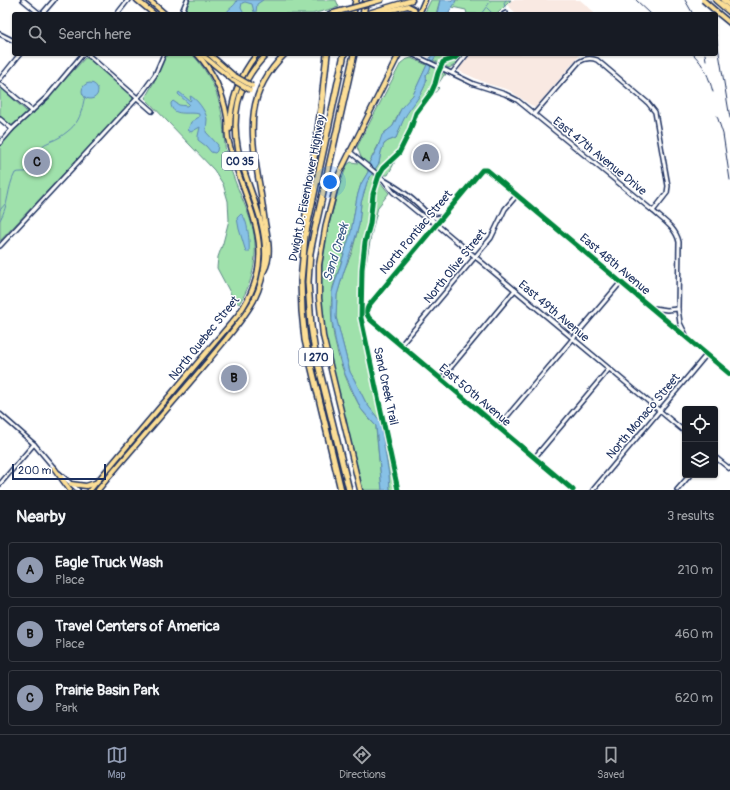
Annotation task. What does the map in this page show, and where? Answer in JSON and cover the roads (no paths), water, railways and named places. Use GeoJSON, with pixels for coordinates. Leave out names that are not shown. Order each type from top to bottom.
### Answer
{"type":"FeatureCollection","features":[{"type":"Feature","properties":{"kind":"highway"},"geometry":{"type":"LineString","coordinates":[[353,12],[356,0]]}},
{"type":"Feature","properties":{"kind":"highway"},"geometry":{"type":"LineString","coordinates":[[364,12],[366,0]]}},
{"type":"Feature","properties":{"kind":"highway"},"geometry":{"type":"LineString","coordinates":[[724,0],[730,5]]}},
{"type":"Feature","properties":{"kind":"highway"},"geometry":{"type":"LineString","coordinates":[[717,1],[730,12]]}},
{"type":"Feature","properties":{"kind":"highway"},"geometry":{"type":"LineString","coordinates":[[304,247],[303,231],[321,108],[326,62],[325,56]]}},
{"type":"Feature","properties":{"kind":"highway","name":"Dwight D. Eisenhower Highway"},"geometry":{"type":"LineString","coordinates":[[341,490],[305,340],[301,291],[304,247],[344,56]]}},
{"type":"Feature","properties":{"kind":"highway","name":"Dwight D. Eisenhower Highway"},"geometry":{"type":"LineString","coordinates":[[349,490],[313,343],[308,282],[314,233],[354,56]]}},
{"type":"Feature","properties":{"kind":"main road"},"geometry":{"type":"LineString","coordinates":[[137,0],[152,12]]}},
{"type":"Feature","properties":{"kind":"main road"},"geometry":{"type":"LineString","coordinates":[[149,0],[163,12]]}},
{"type":"Feature","properties":{"kind":"main road"},"geometry":{"type":"LineString","coordinates":[[342,12],[381,0]]}},
{"type":"Feature","properties":{"kind":"main road"},"geometry":{"type":"LineString","coordinates":[[377,12],[412,0]]}},
{"type":"Feature","properties":{"kind":"main road"},"geometry":{"type":"LineString","coordinates":[[420,12],[425,0]]}},
{"type":"Feature","properties":{"kind":"main road"},"geometry":{"type":"LineString","coordinates":[[703,0],[717,12]]}},
{"type":"Feature","properties":{"kind":"main road"},"geometry":{"type":"LineString","coordinates":[[379,12],[408,6],[414,9],[415,12]]}},
{"type":"Feature","properties":{"kind":"main road"},"geometry":{"type":"LineString","coordinates":[[718,13],[730,23]]}},
{"type":"Feature","properties":{"kind":"main road"},"geometry":{"type":"LineString","coordinates":[[199,56],[210,71],[220,91],[225,106],[228,138],[232,149]]}},
{"type":"Feature","properties":{"kind":"main road"},"geometry":{"type":"LineString","coordinates":[[203,56],[233,80],[259,91]]}},
{"type":"Feature","properties":{"kind":"main road"},"geometry":{"type":"LineString","coordinates":[[211,56],[251,88]]}},
{"type":"Feature","properties":{"kind":"main road","name":"CO 35"},"geometry":{"type":"LineString","coordinates":[[232,149],[230,125],[234,98],[243,76],[256,56]]}},
{"type":"Feature","properties":{"kind":"main road","name":"CO 35"},"geometry":{"type":"LineString","coordinates":[[263,273],[265,250],[263,229],[238,153],[235,126],[237,105],[243,87],[255,67],[264,56]]}},
{"type":"Feature","properties":{"kind":"main road"},"geometry":{"type":"LineString","coordinates":[[263,273],[267,266],[268,241],[252,131],[254,110],[259,91],[270,72],[283,56]]}},
{"type":"Feature","properties":{"kind":"main road"},"geometry":{"type":"LineString","coordinates":[[360,490],[325,346],[320,318],[320,259],[324,230],[336,182],[349,151],[398,56]]}},
{"type":"Feature","properties":{"kind":"main road","name":"North Quebec Street"},"geometry":{"type":"LineString","coordinates":[[90,490],[238,315],[252,290],[259,266],[260,249],[258,232],[232,149]]}},
{"type":"Feature","properties":{"kind":"main road","name":"North Quebec Street"},"geometry":{"type":"LineString","coordinates":[[98,490],[164,414],[240,322],[254,300],[263,273]]}},
{"type":"Feature","properties":{"kind":"main road"},"geometry":{"type":"LineString","coordinates":[[54,468],[70,490]]}},
{"type":"Feature","properties":{"kind":"main road"},"geometry":{"type":"LineString","coordinates":[[71,484],[86,486],[98,480]]}},
{"type":"Feature","properties":{"kind":"street"},"geometry":{"type":"LineString","coordinates":[[23,0],[38,12]]}},
{"type":"Feature","properties":{"kind":"street"},"geometry":{"type":"LineString","coordinates":[[43,12],[54,0]]}},
{"type":"Feature","properties":{"kind":"street"},"geometry":{"type":"LineString","coordinates":[[119,12],[128,0]]}},
{"type":"Feature","properties":{"kind":"street"},"geometry":{"type":"LineString","coordinates":[[182,12],[187,0]]}},
{"type":"Feature","properties":{"kind":"street"},"geometry":{"type":"LineString","coordinates":[[0,34],[12,40]]}},
{"type":"Feature","properties":{"kind":"street"},"geometry":{"type":"LineString","coordinates":[[0,79],[18,56]]}},
{"type":"Feature","properties":{"kind":"street"},"geometry":{"type":"LineString","coordinates":[[0,143],[12,129],[47,97],[81,56]]}},
{"type":"Feature","properties":{"kind":"street"},"geometry":{"type":"LineString","coordinates":[[89,56],[138,97],[152,111]]}},
{"type":"Feature","properties":{"kind":"street"},"geometry":{"type":"LineString","coordinates":[[0,246],[138,97],[155,75],[163,56]]}},
{"type":"Feature","properties":{"kind":"street","name":"East 47th Avenue Drive"},"geometry":{"type":"LineString","coordinates":[[416,56],[483,87],[509,95],[521,102],[672,228],[678,238],[679,248],[678,309],[680,323],[688,338]]}},
{"type":"Feature","properties":{"kind":"street"},"geometry":{"type":"LineString","coordinates":[[452,73],[465,56]]}},
{"type":"Feature","properties":{"kind":"street"},"geometry":{"type":"LineString","coordinates":[[534,114],[579,62],[585,58],[593,58],[597,60],[648,103],[655,112],[668,186],[667,194],[653,211]]}},
{"type":"Feature","properties":{"kind":"street"},"geometry":{"type":"LineString","coordinates":[[0,84],[32,111]]}},
{"type":"Feature","properties":{"kind":"street"},"geometry":{"type":"LineString","coordinates":[[0,119],[12,129]]}},
{"type":"Feature","properties":{"kind":"street","name":"East 49th Avenue"},"geometry":{"type":"LineString","coordinates":[[349,151],[383,179],[397,187],[422,207],[436,224],[682,429]]}},
{"type":"Feature","properties":{"kind":"street","name":"East 48th Avenue"},"geometry":{"type":"LineString","coordinates":[[487,170],[730,374]]}},
{"type":"Feature","properties":{"kind":"street","name":"North Pontiac Street"},"geometry":{"type":"LineString","coordinates":[[367,313],[367,307],[436,224],[480,172],[487,170]]}},
{"type":"Feature","properties":{"kind":"street","name":"East 49th Avenue"},"geometry":{"type":"LineString","coordinates":[[383,179],[393,192],[426,219],[436,224]]}},
{"type":"Feature","properties":{"kind":"street","name":"North Olive Street"},"geometry":{"type":"LineString","coordinates":[[401,345],[493,234],[506,210],[517,195]]}},
{"type":"Feature","properties":{"kind":"street"},"geometry":{"type":"LineString","coordinates":[[428,214],[436,218],[443,216]]}},
{"type":"Feature","properties":{"kind":"street"},"geometry":{"type":"LineString","coordinates":[[498,427],[621,282]]}},
{"type":"Feature","properties":{"kind":"street"},"geometry":{"type":"LineString","coordinates":[[441,379],[515,290]]}},
{"type":"Feature","properties":{"kind":"street"},"geometry":{"type":"LineString","coordinates":[[653,308],[678,309]]}},
{"type":"Feature","properties":{"kind":"street","name":"East 50th Avenue"},"geometry":{"type":"LineString","coordinates":[[367,313],[372,321],[573,490]]}},
{"type":"Feature","properties":{"kind":"street","name":"North Monaco Street"},"geometry":{"type":"LineString","coordinates":[[593,490],[707,354]]}},
{"type":"Feature","properties":{"kind":"street"},"geometry":{"type":"LineString","coordinates":[[535,457],[609,368]]}},
{"type":"Feature","properties":{"kind":"street"},"geometry":{"type":"LineString","coordinates":[[0,414],[34,444],[54,468],[78,490]]}},
{"type":"Feature","properties":{"kind":"street"},"geometry":{"type":"LineString","coordinates":[[0,484],[34,444]]}},
{"type":"Feature","properties":{"kind":"street"},"geometry":{"type":"LineString","coordinates":[[718,459],[730,469]]}},
{"type":"Feature","properties":{"kind":"street"},"geometry":{"type":"LineString","coordinates":[[677,490],[687,478]]}},
{"type":"Feature","properties":{"kind":"water"},"geometry":{"type":"Polygon","coordinates":[[[237,0],[263,0],[257,4],[256,12],[254,12],[252,4],[245,2],[242,3],[241,8],[243,12],[227,12],[237,0]]]}},
{"type":"Feature","properties":{"kind":"water"},"geometry":{"type":"Polygon","coordinates":[[[440,0],[451,0],[451,2],[456,0],[450,12],[437,12],[440,0]]]}},
{"type":"Feature","properties":{"kind":"water"},"geometry":{"type":"Polygon","coordinates":[[[431,56],[436,56],[429,72],[426,75],[425,86],[419,97],[405,117],[396,138],[384,144],[379,163],[367,182],[361,203],[359,225],[337,295],[336,317],[350,372],[366,403],[380,421],[390,490],[382,490],[376,426],[361,409],[345,374],[336,344],[332,320],[332,292],[351,232],[357,197],[361,184],[368,172],[369,163],[378,147],[382,135],[393,126],[402,107],[413,95],[431,56]]]}},
{"type":"Feature","properties":{"kind":"water"},"geometry":{"type":"Polygon","coordinates":[[[90,83],[97,88],[98,91],[93,98],[90,99],[83,94],[82,91],[87,84],[90,83]]]}},
{"type":"Feature","properties":{"kind":"water"},"geometry":{"type":"Polygon","coordinates":[[[179,92],[190,101],[190,96],[192,97],[203,109],[207,119],[206,132],[218,145],[215,153],[211,152],[198,140],[200,127],[191,132],[188,130],[191,122],[199,117],[199,114],[177,112],[172,108],[171,103],[173,101],[179,105],[187,106],[189,104],[178,94],[179,92]]]}},
{"type":"Feature","properties":{"kind":"water"},"geometry":{"type":"Polygon","coordinates":[[[241,214],[247,226],[249,252],[246,252],[239,229],[237,218],[241,214]]]}},
{"type":"Feature","properties":{"kind":"waterway"},"geometry":{"type":"LineString","coordinates":[[505,7],[504,3],[506,0]]}},
{"type":"Feature","properties":{"kind":"waterway"},"geometry":{"type":"LineString","coordinates":[[482,12],[490,2]]}},
{"type":"Feature","properties":{"kind":"waterway"},"geometry":{"type":"LineString","coordinates":[[487,8],[491,12]]}},
{"type":"Feature","properties":{"kind":"waterway"},"geometry":{"type":"LineString","coordinates":[[0,220],[15,173],[27,172],[32,169],[41,147],[60,137],[73,126],[80,116],[85,97]]}},
{"type":"Feature","properties":{"kind":"waterway"},"geometry":{"type":"LineString","coordinates":[[0,210],[6,203]]}},
{"type":"Feature","properties":{"kind":"railway"},"geometry":{"type":"LineString","coordinates":[[636,0],[649,12]]}},
{"type":"Feature","properties":{"kind":"railway"},"geometry":{"type":"LineString","coordinates":[[685,0],[692,12]]}},
{"type":"Feature","properties":{"kind":"railway"},"geometry":{"type":"LineString","coordinates":[[710,0],[712,12]]}},
{"type":"Feature","properties":{"kind":"railway"},"geometry":{"type":"LineString","coordinates":[[718,47],[730,118]]}},
{"type":"Feature","properties":{"kind":"railway"},"geometry":{"type":"LineString","coordinates":[[695,56],[706,72],[713,92]]}},
{"type":"Feature","properties":{"kind":"railway"},"geometry":{"type":"LineString","coordinates":[[705,56],[706,60]]}},
{"type":"Feature","properties":{"kind":"railway"},"geometry":{"type":"LineString","coordinates":[[717,116],[723,134],[730,180]]}},
{"type":"Feature","properties":{"kind":"place","name":"Eagle Truck Wash"},"geometry":{"type":"Point","coordinates":[426,157]}},
{"type":"Feature","properties":{"kind":"place","name":"Prairie Basin Park"},"geometry":{"type":"Point","coordinates":[37,162]}},
{"type":"Feature","properties":{"kind":"place","name":"Travel Centers of America"},"geometry":{"type":"Point","coordinates":[234,378]}},
{"type":"Feature","properties":{"kind":"water label","name":"Sand Creek"},"geometry":{"type":"Point","coordinates":[335,252]}}]}
